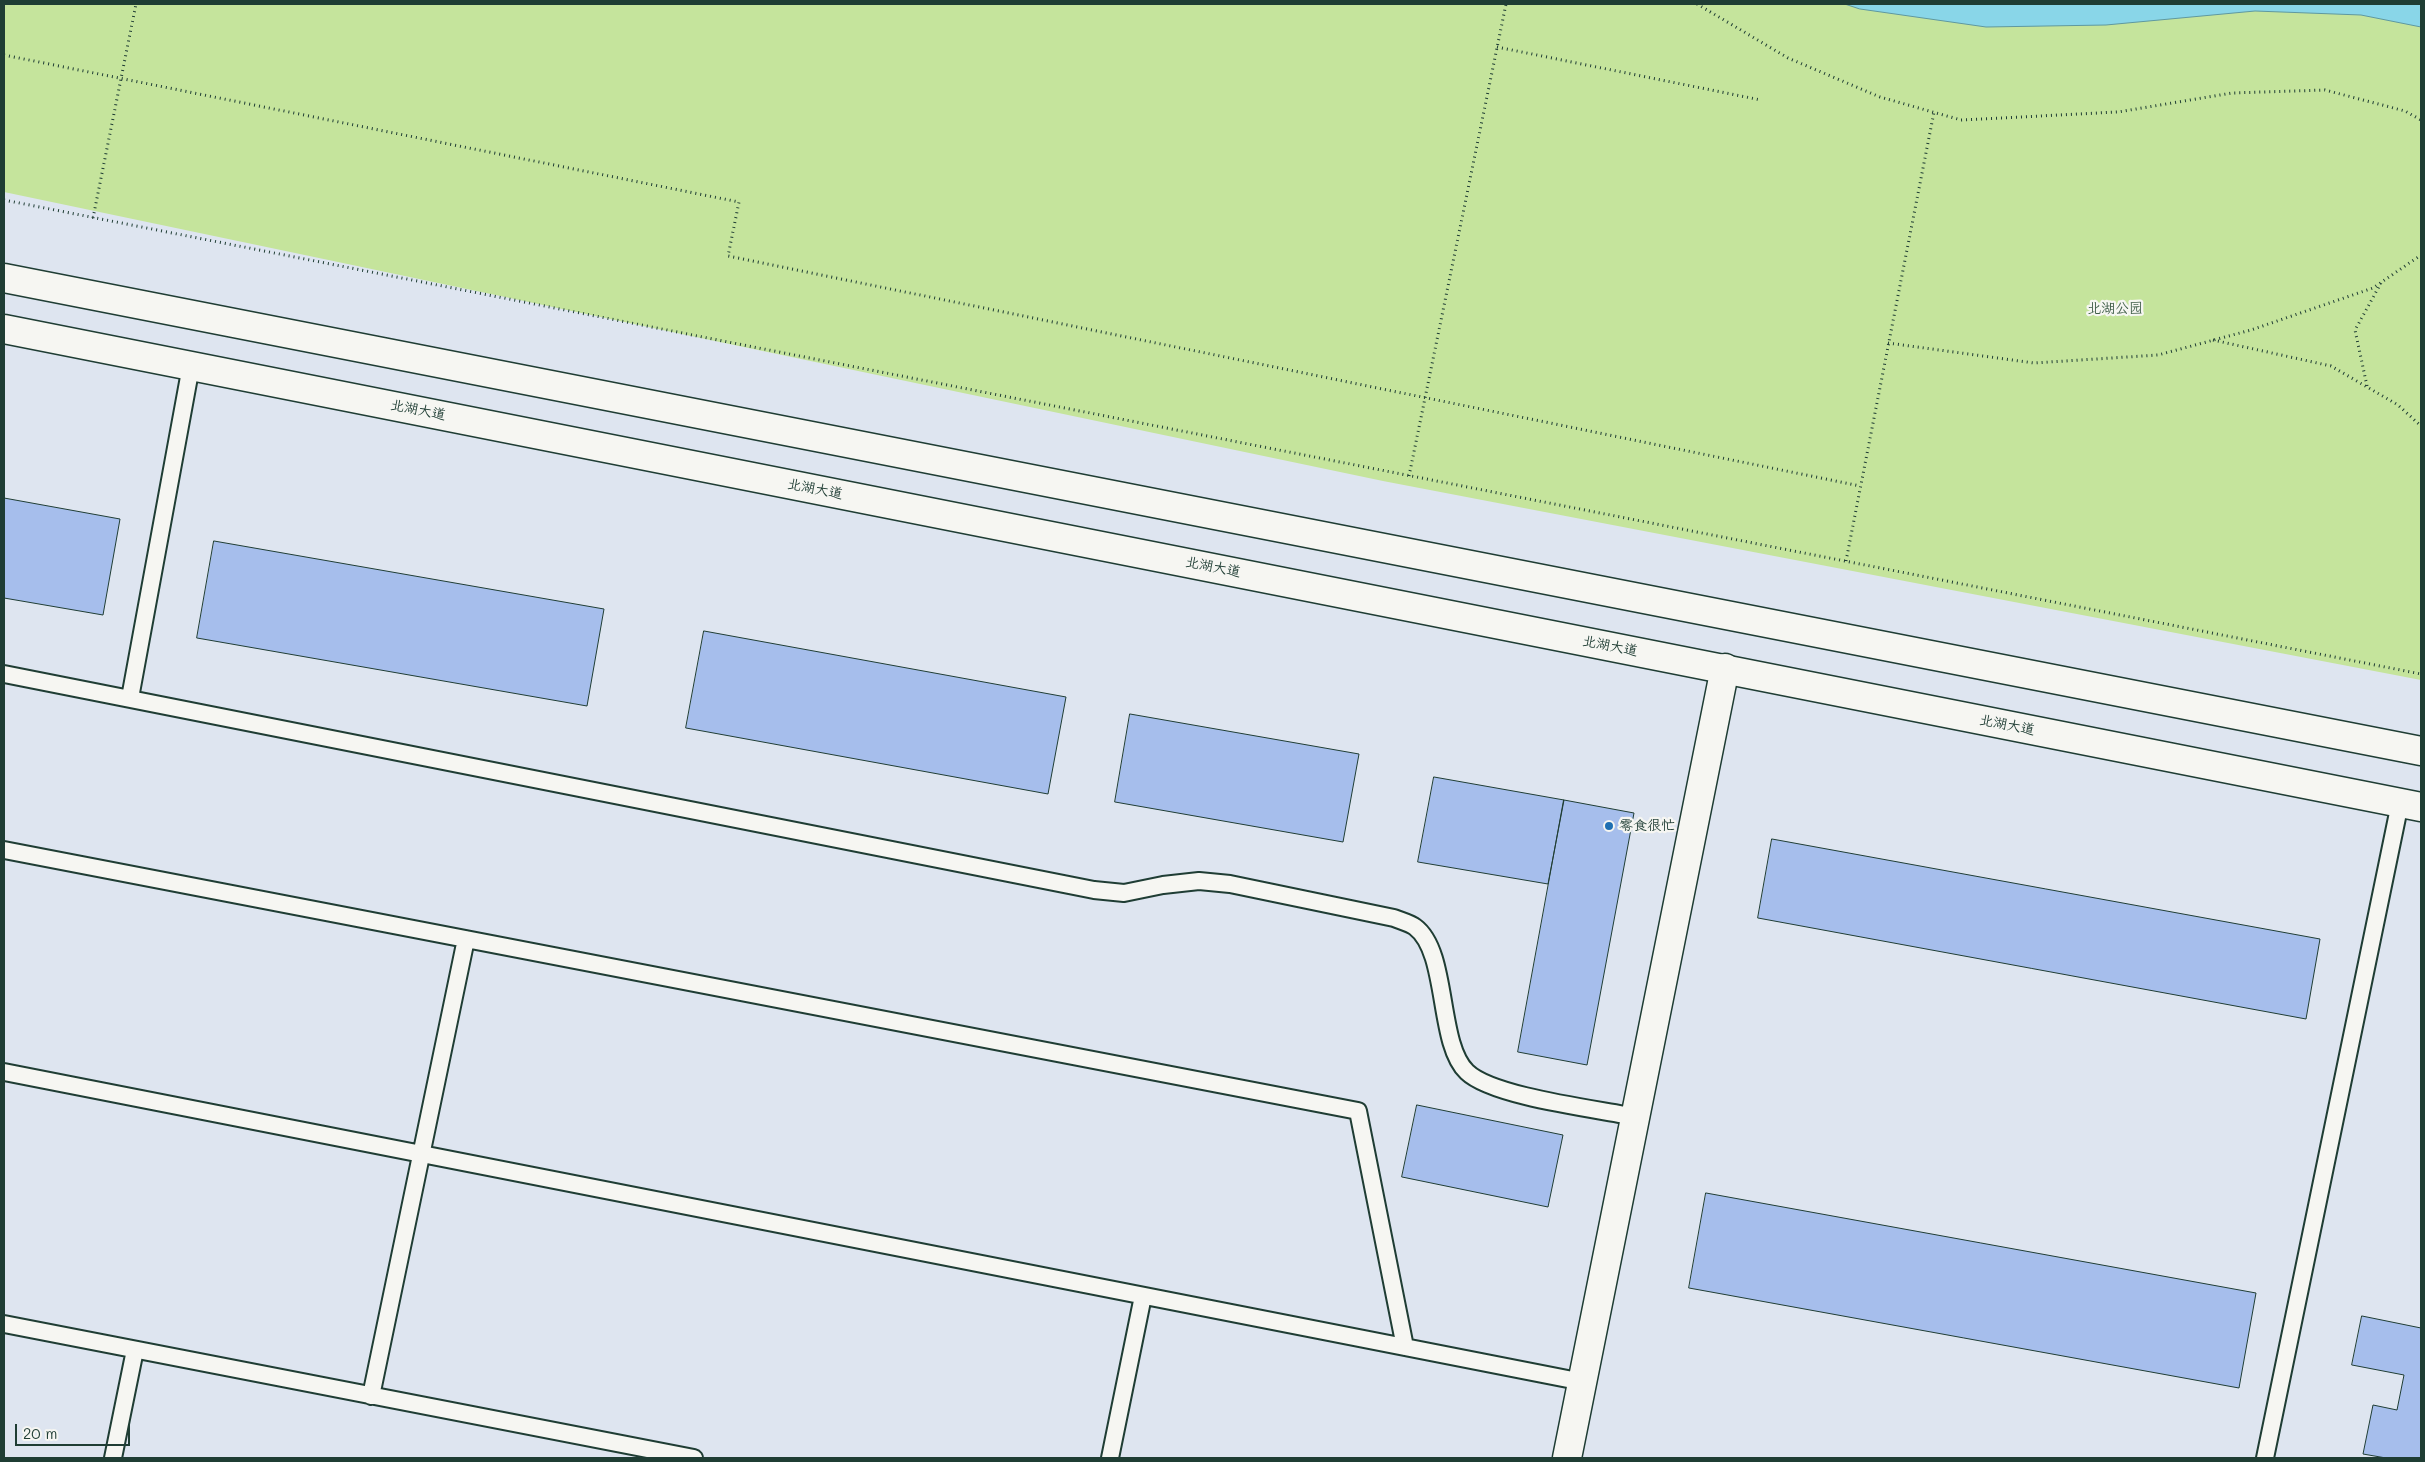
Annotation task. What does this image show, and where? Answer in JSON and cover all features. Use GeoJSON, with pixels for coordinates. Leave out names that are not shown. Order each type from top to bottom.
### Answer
{"type":"FeatureCollection","features":[{"type":"Feature","properties":{"kind":"main road"},"geometry":{"type":"LineString","coordinates":[[4,278],[2421,751]]}},
{"type":"Feature","properties":{"kind":"main road","name":"北湖大道"},"geometry":{"type":"LineString","coordinates":[[4,329],[2411,805]]}},
{"type":"Feature","properties":{"kind":"main road"},"geometry":{"type":"LineString","coordinates":[[1567,1458],[1725,668]]}},
{"type":"Feature","properties":{"kind":"lane"},"geometry":{"type":"LineString","coordinates":[[130,698],[191,366]]}},
{"type":"Feature","properties":{"kind":"lane"},"geometry":{"type":"LineString","coordinates":[[4,674],[1094,890],[1124,893],[1199,881],[1230,884],[1394,918],[1416,927],[1431,948],[1454,1049],[1466,1072],[1488,1086],[1636,1117]]}},
{"type":"Feature","properties":{"kind":"lane"},"geometry":{"type":"LineString","coordinates":[[2265,1458],[2411,805]]}},
{"type":"Feature","properties":{"kind":"lane"},"geometry":{"type":"LineString","coordinates":[[4,850],[1358,1111],[1405,1347]]}},
{"type":"Feature","properties":{"kind":"lane"},"geometry":{"type":"LineString","coordinates":[[372,1396],[466,939]]}},
{"type":"Feature","properties":{"kind":"lane"},"geometry":{"type":"LineString","coordinates":[[4,1072],[1583,1382]]}},
{"type":"Feature","properties":{"kind":"lane"},"geometry":{"type":"LineString","coordinates":[[1110,1458],[1143,1296]]}},
{"type":"Feature","properties":{"kind":"lane"},"geometry":{"type":"LineString","coordinates":[[4,1324],[694,1458]]}},
{"type":"Feature","properties":{"kind":"lane"},"geometry":{"type":"LineString","coordinates":[[113,1458],[135,1350]]}},
{"type":"Feature","properties":{"kind":"path"},"geometry":{"type":"LineString","coordinates":[[93,218],[136,4]]}},
{"type":"Feature","properties":{"kind":"path"},"geometry":{"type":"LineString","coordinates":[[1409,476],[1506,4]]}},
{"type":"Feature","properties":{"kind":"path"},"geometry":{"type":"LineString","coordinates":[[1697,4],[1788,58],[1880,97],[1961,120],[2118,112],[2232,93],[2325,90],[2404,111],[2421,120]]}},
{"type":"Feature","properties":{"kind":"path"},"geometry":{"type":"LineString","coordinates":[[1497,47],[1761,100]]}},
{"type":"Feature","properties":{"kind":"path"},"geometry":{"type":"LineString","coordinates":[[4,55],[739,202],[728,256],[1425,396],[1860,486]]}},
{"type":"Feature","properties":{"kind":"path"},"geometry":{"type":"LineString","coordinates":[[1846,561],[1934,112]]}},
{"type":"Feature","properties":{"kind":"path"},"geometry":{"type":"LineString","coordinates":[[4,200],[2421,674]]}},
{"type":"Feature","properties":{"kind":"path"},"geometry":{"type":"LineString","coordinates":[[1888,343],[2034,363],[2158,355],[2251,330],[2372,288],[2421,255]]}},
{"type":"Feature","properties":{"kind":"path"},"geometry":{"type":"LineString","coordinates":[[2368,387],[2355,330],[2381,282]]}},
{"type":"Feature","properties":{"kind":"path"},"geometry":{"type":"LineString","coordinates":[[2212,340],[2332,366],[2398,404],[2421,426]]}},
{"type":"Feature","properties":{"kind":"green space","name":"北湖公园"},"geometry":{"type":"Polygon","coordinates":[[[4,4],[2421,4],[2421,680],[1383,481],[4,192],[4,4]]]}},
{"type":"Feature","properties":{"kind":"water"},"geometry":{"type":"Polygon","coordinates":[[[1845,4],[2421,4],[2421,27],[2361,15],[2255,11],[2106,25],[1986,27],[1860,9],[1845,4]]]}},
{"type":"Feature","properties":{"kind":"building"},"geometry":{"type":"Polygon","coordinates":[[[4,498],[120,519],[103,615],[4,598],[4,498]]]}},
{"type":"Feature","properties":{"kind":"building"},"geometry":{"type":"Polygon","coordinates":[[[214,541],[604,609],[587,706],[197,638],[214,541]]]}},
{"type":"Feature","properties":{"kind":"building"},"geometry":{"type":"Polygon","coordinates":[[[704,631],[1066,697],[1048,794],[686,728],[704,631]]]}},
{"type":"Feature","properties":{"kind":"building"},"geometry":{"type":"Polygon","coordinates":[[[1130,714],[1359,754],[1343,842],[1115,802],[1130,714]]]}},
{"type":"Feature","properties":{"kind":"building"},"geometry":{"type":"Polygon","coordinates":[[[1434,777],[1564,800],[1548,884],[1418,862],[1434,777]]]}},
{"type":"Feature","properties":{"kind":"building"},"geometry":{"type":"Polygon","coordinates":[[[1564,800],[1634,813],[1587,1065],[1518,1052],[1564,800]]]}},
{"type":"Feature","properties":{"kind":"building"},"geometry":{"type":"Polygon","coordinates":[[[1772,839],[2320,939],[2306,1019],[1758,918],[1772,839]]]}},
{"type":"Feature","properties":{"kind":"building"},"geometry":{"type":"Polygon","coordinates":[[[1417,1105],[1563,1135],[1548,1207],[1402,1177],[1417,1105]]]}},
{"type":"Feature","properties":{"kind":"building"},"geometry":{"type":"Polygon","coordinates":[[[1706,1193],[2256,1293],[2239,1388],[1689,1288],[1706,1193]]]}},
{"type":"Feature","properties":{"kind":"building"},"geometry":{"type":"Polygon","coordinates":[[[2362,1316],[2421,1328],[2421,1458],[2386,1458],[2363,1454],[2373,1405],[2397,1410],[2404,1375],[2352,1365],[2362,1316]]]}},
{"type":"Feature","properties":{"kind":"place","name":"零食很忙"},"geometry":{"type":"Point","coordinates":[1609,826]}}]}
